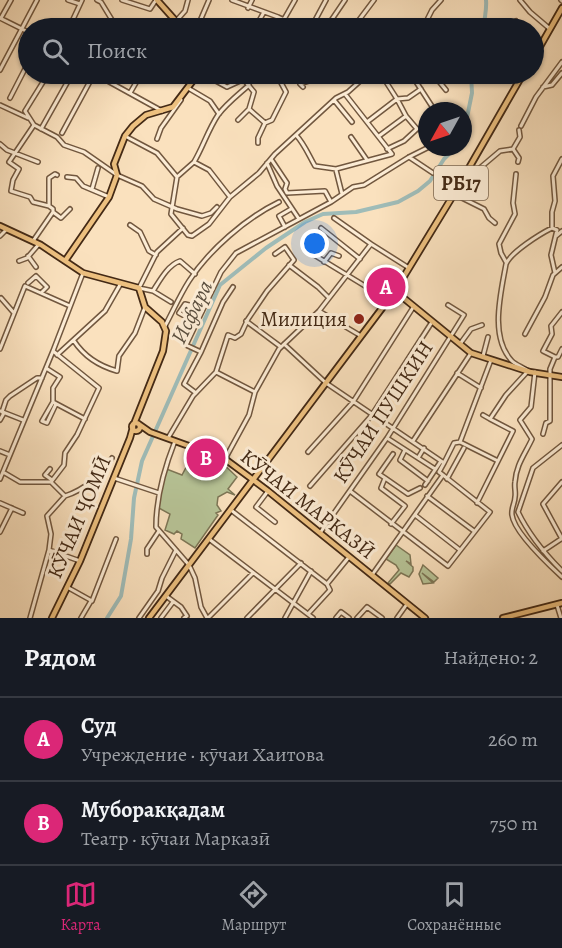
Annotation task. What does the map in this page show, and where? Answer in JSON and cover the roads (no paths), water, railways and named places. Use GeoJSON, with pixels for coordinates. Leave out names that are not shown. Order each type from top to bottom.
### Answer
{"type":"FeatureCollection","features":[{"type":"Feature","properties":{"kind":"main road"},"geometry":{"type":"LineString","coordinates":[[157,0],[172,18]]}},
{"type":"Feature","properties":{"kind":"main road"},"geometry":{"type":"LineString","coordinates":[[544,38],[562,8]]}},
{"type":"Feature","properties":{"kind":"main road"},"geometry":{"type":"LineString","coordinates":[[65,261],[109,196],[117,175],[114,164],[125,136],[146,115],[173,107],[191,84]]}},
{"type":"Feature","properties":{"kind":"main road","name":"РБ17"},"geometry":{"type":"LineString","coordinates":[[150,618],[395,291],[518,84]]}},
{"type":"Feature","properties":{"kind":"main road"},"geometry":{"type":"LineString","coordinates":[[0,226],[39,244],[83,273],[139,288],[145,307],[162,322],[166,331],[163,351],[138,413],[137,427]]}},
{"type":"Feature","properties":{"kind":"main road"},"geometry":{"type":"LineString","coordinates":[[395,291],[471,353],[528,371],[562,377]]}},
{"type":"Feature","properties":{"kind":"main road","name":"КӮЧАИ МАРКАЗӢ"},"geometry":{"type":"LineString","coordinates":[[137,427],[225,459],[425,618]]}},
{"type":"Feature","properties":{"kind":"main road","name":"КӮЧАИ ҶОМӢ"},"geometry":{"type":"LineString","coordinates":[[52,618],[80,561],[130,438],[137,427]]}},
{"type":"Feature","properties":{"kind":"main road"},"geometry":{"type":"LineString","coordinates":[[502,618],[560,603]]}},
{"type":"Feature","properties":{"kind":"street"},"geometry":{"type":"LineString","coordinates":[[0,24],[11,0]]}},
{"type":"Feature","properties":{"kind":"street"},"geometry":{"type":"LineString","coordinates":[[28,18],[37,0]]}},
{"type":"Feature","properties":{"kind":"street"},"geometry":{"type":"LineString","coordinates":[[68,0],[81,2],[74,18]]}},
{"type":"Feature","properties":{"kind":"street"},"geometry":{"type":"LineString","coordinates":[[97,0],[101,2],[111,18]]}},
{"type":"Feature","properties":{"kind":"street"},"geometry":{"type":"LineString","coordinates":[[123,0],[150,9],[157,0]]}},
{"type":"Feature","properties":{"kind":"street"},"geometry":{"type":"LineString","coordinates":[[179,18],[185,11],[188,0]]}},
{"type":"Feature","properties":{"kind":"street"},"geometry":{"type":"LineString","coordinates":[[201,18],[209,0]]}},
{"type":"Feature","properties":{"kind":"street"},"geometry":{"type":"LineString","coordinates":[[232,0],[279,18]]}},
{"type":"Feature","properties":{"kind":"street"},"geometry":{"type":"LineString","coordinates":[[248,8],[252,0]]}},
{"type":"Feature","properties":{"kind":"street"},"geometry":{"type":"LineString","coordinates":[[285,18],[295,0]]}},
{"type":"Feature","properties":{"kind":"street"},"geometry":{"type":"LineString","coordinates":[[316,18],[326,0]]}},
{"type":"Feature","properties":{"kind":"street"},"geometry":{"type":"LineString","coordinates":[[333,18],[345,0]]}},
{"type":"Feature","properties":{"kind":"street"},"geometry":{"type":"LineString","coordinates":[[360,18],[374,0]]}},
{"type":"Feature","properties":{"kind":"street"},"geometry":{"type":"LineString","coordinates":[[428,18],[441,0]]}},
{"type":"Feature","properties":{"kind":"street"},"geometry":{"type":"LineString","coordinates":[[520,0],[537,18]]}},
{"type":"Feature","properties":{"kind":"street"},"geometry":{"type":"LineString","coordinates":[[261,18],[264,12]]}},
{"type":"Feature","properties":{"kind":"street"},"geometry":{"type":"LineString","coordinates":[[1,18],[18,27]]}},
{"type":"Feature","properties":{"kind":"street"},"geometry":{"type":"LineString","coordinates":[[544,24],[550,29]]}},
{"type":"Feature","properties":{"kind":"street"},"geometry":{"type":"LineString","coordinates":[[0,70],[18,36]]}},
{"type":"Feature","properties":{"kind":"street"},"geometry":{"type":"LineString","coordinates":[[513,149],[520,137],[520,128],[543,87],[562,62]]}},
{"type":"Feature","properties":{"kind":"street"},"geometry":{"type":"LineString","coordinates":[[543,87],[552,86],[562,73]]}},
{"type":"Feature","properties":{"kind":"street"},"geometry":{"type":"LineString","coordinates":[[10,98],[18,82]]}},
{"type":"Feature","properties":{"kind":"street"},"geometry":{"type":"LineString","coordinates":[[42,84],[25,111],[34,125],[57,137],[64,145],[84,152],[117,175],[142,186],[154,199],[202,216],[211,213],[217,207]]}},
{"type":"Feature","properties":{"kind":"street"},"geometry":{"type":"LineString","coordinates":[[41,129],[66,84]]}},
{"type":"Feature","properties":{"kind":"street"},"geometry":{"type":"LineString","coordinates":[[62,133],[89,84]]}},
{"type":"Feature","properties":{"kind":"street"},"geometry":{"type":"LineString","coordinates":[[114,84],[162,111]]}},
{"type":"Feature","properties":{"kind":"street"},"geometry":{"type":"LineString","coordinates":[[130,93],[135,84]]}},
{"type":"Feature","properties":{"kind":"street"},"geometry":{"type":"LineString","coordinates":[[258,143],[265,123],[272,120],[286,92],[282,84]]}},
{"type":"Feature","properties":{"kind":"street"},"geometry":{"type":"LineString","coordinates":[[300,84],[303,87]]}},
{"type":"Feature","properties":{"kind":"street"},"geometry":{"type":"LineString","coordinates":[[238,120],[249,109],[254,92],[249,85],[219,114],[194,162],[177,177],[171,214],[192,236],[209,224],[230,197],[296,135],[334,100],[356,84]]}},
{"type":"Feature","properties":{"kind":"street"},"geometry":{"type":"LineString","coordinates":[[387,84],[406,116],[417,129],[404,141],[387,149]]}},
{"type":"Feature","properties":{"kind":"street"},"geometry":{"type":"LineString","coordinates":[[418,84],[429,102]]}},
{"type":"Feature","properties":{"kind":"street"},"geometry":{"type":"LineString","coordinates":[[441,84],[446,90]]}},
{"type":"Feature","properties":{"kind":"street"},"geometry":{"type":"LineString","coordinates":[[188,88],[210,101],[219,114]]}},
{"type":"Feature","properties":{"kind":"street"},"geometry":{"type":"LineString","coordinates":[[367,122],[397,99],[408,98],[421,89]]}},
{"type":"Feature","properties":{"kind":"street"},"geometry":{"type":"LineString","coordinates":[[296,135],[307,149],[315,166],[336,170],[392,154],[345,94]]}},
{"type":"Feature","properties":{"kind":"street"},"geometry":{"type":"LineString","coordinates":[[157,139],[161,128],[182,98]]}},
{"type":"Feature","properties":{"kind":"street"},"geometry":{"type":"LineString","coordinates":[[334,100],[352,122]]}},
{"type":"Feature","properties":{"kind":"street"},"geometry":{"type":"LineString","coordinates":[[0,105],[30,118]]}},
{"type":"Feature","properties":{"kind":"street"},"geometry":{"type":"LineString","coordinates":[[249,109],[265,123]]}},
{"type":"Feature","properties":{"kind":"street"},"geometry":{"type":"LineString","coordinates":[[379,136],[406,116]]}},
{"type":"Feature","properties":{"kind":"street"},"geometry":{"type":"LineString","coordinates":[[34,125],[9,162],[19,169],[13,180],[12,191],[30,197],[33,202],[49,206],[61,218],[70,209]]}},
{"type":"Feature","properties":{"kind":"street"},"geometry":{"type":"LineString","coordinates":[[125,136],[157,153],[177,177]]}},
{"type":"Feature","properties":{"kind":"street"},"geometry":{"type":"LineString","coordinates":[[351,137],[367,160]]}},
{"type":"Feature","properties":{"kind":"street"},"geometry":{"type":"LineString","coordinates":[[0,144],[38,162]]}},
{"type":"Feature","properties":{"kind":"street"},"geometry":{"type":"LineString","coordinates":[[468,170],[474,173],[500,151],[513,149]]}},
{"type":"Feature","properties":{"kind":"street"},"geometry":{"type":"LineString","coordinates":[[513,149],[519,158],[518,162]]}},
{"type":"Feature","properties":{"kind":"street"},"geometry":{"type":"LineString","coordinates":[[200,351],[186,345],[230,258],[353,187],[364,185],[418,152]]}},
{"type":"Feature","properties":{"kind":"street"},"geometry":{"type":"LineString","coordinates":[[409,157],[433,173]]}},
{"type":"Feature","properties":{"kind":"street"},"geometry":{"type":"LineString","coordinates":[[271,159],[287,183],[285,189],[287,193],[325,191],[330,202]]}},
{"type":"Feature","properties":{"kind":"street"},"geometry":{"type":"LineString","coordinates":[[552,228],[555,201],[553,176],[562,159]]}},
{"type":"Feature","properties":{"kind":"street"},"geometry":{"type":"LineString","coordinates":[[194,162],[209,170],[230,197]]}},
{"type":"Feature","properties":{"kind":"street"},"geometry":{"type":"LineString","coordinates":[[267,163],[277,186],[299,219]]}},
{"type":"Feature","properties":{"kind":"street"},"geometry":{"type":"LineString","coordinates":[[92,189],[98,168]]}},
{"type":"Feature","properties":{"kind":"street"},"geometry":{"type":"LineString","coordinates":[[336,170],[342,194]]}},
{"type":"Feature","properties":{"kind":"street"},"geometry":{"type":"LineString","coordinates":[[49,206],[49,178],[54,174],[57,175]]}},
{"type":"Feature","properties":{"kind":"street"},"geometry":{"type":"LineString","coordinates":[[506,264],[499,244],[515,214],[513,203],[516,174]]}},
{"type":"Feature","properties":{"kind":"street"},"geometry":{"type":"LineString","coordinates":[[67,177],[76,178],[82,186],[109,196]]}},
{"type":"Feature","properties":{"kind":"street"},"geometry":{"type":"LineString","coordinates":[[454,194],[484,209],[495,223]]}},
{"type":"Feature","properties":{"kind":"street"},"geometry":{"type":"LineString","coordinates":[[165,327],[195,274],[240,225],[279,202]]}},
{"type":"Feature","properties":{"kind":"street"},"geometry":{"type":"LineString","coordinates":[[285,227],[279,216],[291,209]]}},
{"type":"Feature","properties":{"kind":"street"},"geometry":{"type":"LineString","coordinates":[[33,241],[53,212]]}},
{"type":"Feature","properties":{"kind":"street"},"geometry":{"type":"LineString","coordinates":[[334,219],[409,268]]}},
{"type":"Feature","properties":{"kind":"street"},"geometry":{"type":"LineString","coordinates":[[130,225],[140,232],[149,251],[156,255]]}},
{"type":"Feature","properties":{"kind":"street"},"geometry":{"type":"LineString","coordinates":[[171,302],[153,291],[139,288],[156,255],[183,228]]}},
{"type":"Feature","properties":{"kind":"street"},"geometry":{"type":"LineString","coordinates":[[321,228],[360,259]]}},
{"type":"Feature","properties":{"kind":"street"},"geometry":{"type":"LineString","coordinates":[[552,228],[557,230],[551,255],[555,273]]}},
{"type":"Feature","properties":{"kind":"street"},"geometry":{"type":"LineString","coordinates":[[489,419],[506,395],[528,371],[511,360],[499,340],[498,326],[506,264],[509,258],[543,232],[552,228]]}},
{"type":"Feature","properties":{"kind":"street"},"geometry":{"type":"LineString","coordinates":[[0,236],[7,229]]}},
{"type":"Feature","properties":{"kind":"street"},"geometry":{"type":"LineString","coordinates":[[555,237],[562,231]]}},
{"type":"Feature","properties":{"kind":"street"},"geometry":{"type":"LineString","coordinates":[[19,261],[28,256],[39,244]]}},
{"type":"Feature","properties":{"kind":"street"},"geometry":{"type":"LineString","coordinates":[[225,459],[249,415],[255,392],[267,368],[282,345],[319,311],[371,244]]}},
{"type":"Feature","properties":{"kind":"street"},"geometry":{"type":"LineString","coordinates":[[168,438],[193,396],[216,372],[228,335],[235,338],[241,334],[246,321],[267,291],[294,260],[285,247],[275,254]]}},
{"type":"Feature","properties":{"kind":"street"},"geometry":{"type":"LineString","coordinates":[[306,250],[388,300]]}},
{"type":"Feature","properties":{"kind":"street"},"geometry":{"type":"LineString","coordinates":[[324,262],[331,253],[339,256]]}},
{"type":"Feature","properties":{"kind":"street"},"geometry":{"type":"LineString","coordinates":[[28,256],[36,267]]}},
{"type":"Feature","properties":{"kind":"street"},"geometry":{"type":"LineString","coordinates":[[153,291],[176,262],[180,261],[195,274]]}},
{"type":"Feature","properties":{"kind":"street"},"geometry":{"type":"LineString","coordinates":[[289,265],[329,298]]}},
{"type":"Feature","properties":{"kind":"street"},"geometry":{"type":"LineString","coordinates":[[525,334],[555,273],[562,267]]}},
{"type":"Feature","properties":{"kind":"street"},"geometry":{"type":"LineString","coordinates":[[0,478],[83,273]]}},
{"type":"Feature","properties":{"kind":"street"},"geometry":{"type":"LineString","coordinates":[[28,283],[36,276],[47,287],[41,293]]}},
{"type":"Feature","properties":{"kind":"street"},"geometry":{"type":"LineString","coordinates":[[57,355],[105,311],[121,282]]}},
{"type":"Feature","properties":{"kind":"street"},"geometry":{"type":"LineString","coordinates":[[0,346],[25,286],[70,306]]}},
{"type":"Feature","properties":{"kind":"street"},"geometry":{"type":"LineString","coordinates":[[197,394],[184,384],[223,302],[234,287]]}},
{"type":"Feature","properties":{"kind":"street"},"geometry":{"type":"LineString","coordinates":[[1,298],[14,313]]}},
{"type":"Feature","properties":{"kind":"street"},"geometry":{"type":"LineString","coordinates":[[188,318],[179,313],[185,304],[197,308],[206,303]]}},
{"type":"Feature","properties":{"kind":"street","name":"КӮЧАИ ПУШКИН"},"geometry":{"type":"LineString","coordinates":[[320,533],[387,438],[464,315],[448,305]]}},
{"type":"Feature","properties":{"kind":"street"},"geometry":{"type":"LineString","coordinates":[[308,453],[353,402],[414,306]]}},
{"type":"Feature","properties":{"kind":"street"},"geometry":{"type":"LineString","coordinates":[[74,341],[86,355],[101,365],[117,371],[119,356],[135,333],[145,307]]}},
{"type":"Feature","properties":{"kind":"street"},"geometry":{"type":"LineString","coordinates":[[319,311],[361,336]]}},
{"type":"Feature","properties":{"kind":"street"},"geometry":{"type":"LineString","coordinates":[[555,357],[543,351],[552,334],[551,326],[562,312]]}},
{"type":"Feature","properties":{"kind":"street"},"geometry":{"type":"LineString","coordinates":[[246,321],[282,345],[326,383],[442,462]]}},
{"type":"Feature","properties":{"kind":"street"},"geometry":{"type":"LineString","coordinates":[[310,486],[372,415],[432,322]]}},
{"type":"Feature","properties":{"kind":"street"},"geometry":{"type":"LineString","coordinates":[[460,344],[471,329],[482,325]]}},
{"type":"Feature","properties":{"kind":"street"},"geometry":{"type":"LineString","coordinates":[[482,357],[488,337]]}},
{"type":"Feature","properties":{"kind":"street"},"geometry":{"type":"LineString","coordinates":[[543,434],[546,423],[550,421],[549,375],[555,357],[558,357],[562,349]]}},
{"type":"Feature","properties":{"kind":"street"},"geometry":{"type":"LineString","coordinates":[[52,481],[64,465],[65,453],[85,419],[99,388],[53,351]]}},
{"type":"Feature","properties":{"kind":"street"},"geometry":{"type":"LineString","coordinates":[[413,441],[471,353]]}},
{"type":"Feature","properties":{"kind":"street"},"geometry":{"type":"LineString","coordinates":[[460,442],[491,360]]}},
{"type":"Feature","properties":{"kind":"street"},"geometry":{"type":"LineString","coordinates":[[46,368],[60,377],[53,388],[55,403],[47,423],[42,421],[55,403]]}},
{"type":"Feature","properties":{"kind":"street"},"geometry":{"type":"LineString","coordinates":[[216,372],[255,392]]}},
{"type":"Feature","properties":{"kind":"street"},"geometry":{"type":"LineString","coordinates":[[535,372],[531,407],[520,420],[532,439],[516,470],[514,484],[516,497],[512,514],[528,542],[562,577]]}},
{"type":"Feature","properties":{"kind":"street"},"geometry":{"type":"LineString","coordinates":[[457,373],[481,388]]}},
{"type":"Feature","properties":{"kind":"street"},"geometry":{"type":"LineString","coordinates":[[0,420],[6,400],[10,396],[37,378],[42,378]]}},
{"type":"Feature","properties":{"kind":"street"},"geometry":{"type":"LineString","coordinates":[[55,403],[85,419]]}},
{"type":"Feature","properties":{"kind":"street"},"geometry":{"type":"LineString","coordinates":[[2,412],[23,420]]}},
{"type":"Feature","properties":{"kind":"street"},"geometry":{"type":"LineString","coordinates":[[477,503],[513,431],[483,415]]}},
{"type":"Feature","properties":{"kind":"street"},"geometry":{"type":"LineString","coordinates":[[387,438],[435,469]]}},
{"type":"Feature","properties":{"kind":"street"},"geometry":{"type":"LineString","coordinates":[[175,441],[164,467],[156,527],[189,565],[195,578],[201,607],[207,618],[254,572]]}},
{"type":"Feature","properties":{"kind":"street"},"geometry":{"type":"LineString","coordinates":[[425,485],[454,443],[460,442],[498,461]]}},
{"type":"Feature","properties":{"kind":"street"},"geometry":{"type":"LineString","coordinates":[[562,446],[533,468],[518,512],[527,530],[562,571]]}},
{"type":"Feature","properties":{"kind":"street"},"geometry":{"type":"LineString","coordinates":[[418,458],[423,448]]}},
{"type":"Feature","properties":{"kind":"street"},"geometry":{"type":"LineString","coordinates":[[447,479],[464,448]]}},
{"type":"Feature","properties":{"kind":"street"},"geometry":{"type":"LineString","coordinates":[[406,450],[400,460],[428,481]]}},
{"type":"Feature","properties":{"kind":"street"},"geometry":{"type":"LineString","coordinates":[[0,451],[10,455]]}},
{"type":"Feature","properties":{"kind":"street"},"geometry":{"type":"LineString","coordinates":[[393,454],[379,474],[408,494],[420,488]]}},
{"type":"Feature","properties":{"kind":"street"},"geometry":{"type":"LineString","coordinates":[[30,618],[51,534],[47,516],[65,496],[76,493],[101,472],[112,458]]}},
{"type":"Feature","properties":{"kind":"street"},"geometry":{"type":"LineString","coordinates":[[350,491],[448,566],[490,512],[439,472],[442,462]]}},
{"type":"Feature","properties":{"kind":"street"},"geometry":{"type":"LineString","coordinates":[[50,469],[45,475],[65,496]]}},
{"type":"Feature","properties":{"kind":"street"},"geometry":{"type":"LineString","coordinates":[[3,472],[20,482],[52,481]]}},
{"type":"Feature","properties":{"kind":"street"},"geometry":{"type":"LineString","coordinates":[[372,575],[443,475]]}},
{"type":"Feature","properties":{"kind":"street"},"geometry":{"type":"LineString","coordinates":[[114,478],[159,493]]}},
{"type":"Feature","properties":{"kind":"street"},"geometry":{"type":"LineString","coordinates":[[385,478],[381,488],[405,506],[391,524]]}},
{"type":"Feature","properties":{"kind":"street"},"geometry":{"type":"LineString","coordinates":[[543,551],[562,539],[543,504],[562,482]]}},
{"type":"Feature","properties":{"kind":"street"},"geometry":{"type":"LineString","coordinates":[[268,491],[256,507],[275,522]]}},
{"type":"Feature","properties":{"kind":"street"},"geometry":{"type":"LineString","coordinates":[[427,496],[474,531]]}},
{"type":"Feature","properties":{"kind":"street"},"geometry":{"type":"LineString","coordinates":[[0,503],[23,513]]}},
{"type":"Feature","properties":{"kind":"street"},"geometry":{"type":"LineString","coordinates":[[0,532],[12,508]]}},
{"type":"Feature","properties":{"kind":"street"},"geometry":{"type":"LineString","coordinates":[[209,539],[311,617],[330,590],[327,584],[231,510]]}},
{"type":"Feature","properties":{"kind":"street"},"geometry":{"type":"LineString","coordinates":[[415,515],[460,550]]}},
{"type":"Feature","properties":{"kind":"street"},"geometry":{"type":"LineString","coordinates":[[147,554],[147,549],[159,531]]}},
{"type":"Feature","properties":{"kind":"street"},"geometry":{"type":"LineString","coordinates":[[81,618],[91,601],[116,539]]}},
{"type":"Feature","properties":{"kind":"street"},"geometry":{"type":"LineString","coordinates":[[48,550],[80,561]]}},
{"type":"Feature","properties":{"kind":"street"},"geometry":{"type":"LineString","coordinates":[[139,618],[157,594],[176,550]]}},
{"type":"Feature","properties":{"kind":"street"},"geometry":{"type":"LineString","coordinates":[[327,584],[349,557]]}},
{"type":"Feature","properties":{"kind":"street"},"geometry":{"type":"LineString","coordinates":[[247,618],[301,563]]}},
{"type":"Feature","properties":{"kind":"street"},"geometry":{"type":"LineString","coordinates":[[285,618],[311,571]]}},
{"type":"Feature","properties":{"kind":"street"},"geometry":{"type":"LineString","coordinates":[[67,587],[91,601]]}},
{"type":"Feature","properties":{"kind":"street"},"geometry":{"type":"LineString","coordinates":[[157,594],[173,602],[187,616],[184,618]]}},
{"type":"Feature","properties":{"kind":"street"},"geometry":{"type":"LineString","coordinates":[[156,608],[162,616],[173,602]]}},
{"type":"Feature","properties":{"kind":"street"},"geometry":{"type":"LineString","coordinates":[[560,603],[561,618]]}},
{"type":"Feature","properties":{"kind":"street"},"geometry":{"type":"LineString","coordinates":[[396,618],[407,604]]}},
{"type":"Feature","properties":{"kind":"street"},"geometry":{"type":"LineString","coordinates":[[357,618],[368,607],[382,618]]}},
{"type":"Feature","properties":{"kind":"street"},"geometry":{"type":"LineString","coordinates":[[534,610],[536,618]]}},
{"type":"Feature","properties":{"kind":"street"},"geometry":{"type":"LineString","coordinates":[[336,618],[341,612],[349,618]]}},
{"type":"Feature","properties":{"kind":"waterway","name":"Исфара"},"geometry":{"type":"LineString","coordinates":[[485,18],[486,0]]}},
{"type":"Feature","properties":{"kind":"waterway","name":"Исфара"},"geometry":{"type":"LineString","coordinates":[[470,102],[472,84]]}},
{"type":"Feature","properties":{"kind":"waterway","name":"Исфара"},"geometry":{"type":"LineString","coordinates":[[107,618],[121,596],[131,539],[134,498],[142,461],[220,285],[266,248],[305,222],[323,214],[356,212],[398,202],[418,191],[430,181],[447,156]]}},
{"type":"Feature","properties":{"kind":"place","name":"Суд"},"geometry":{"type":"Point","coordinates":[386,287]}},
{"type":"Feature","properties":{"kind":"place","name":"Милиция"},"geometry":{"type":"Point","coordinates":[359,319]}},
{"type":"Feature","properties":{"kind":"place","name":"Муборакқадам"},"geometry":{"type":"Point","coordinates":[206,458]}}]}
